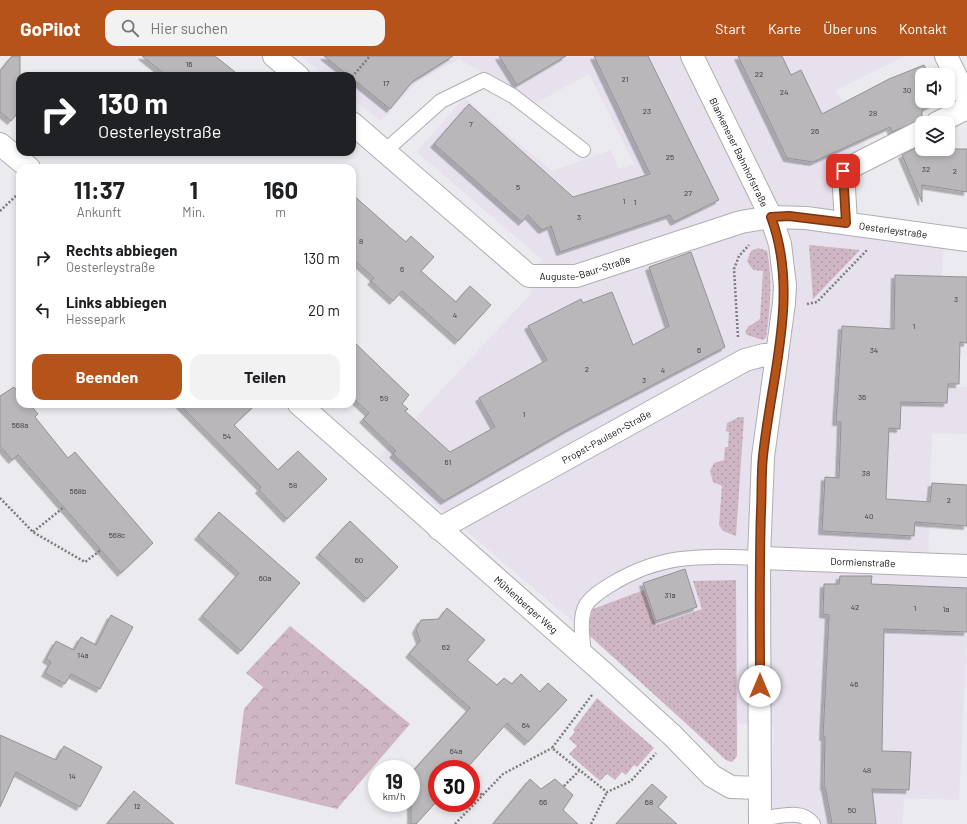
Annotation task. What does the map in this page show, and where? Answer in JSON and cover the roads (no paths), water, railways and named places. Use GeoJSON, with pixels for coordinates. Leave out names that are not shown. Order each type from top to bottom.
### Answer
{"type":"FeatureCollection","features":[{"type":"Feature","properties":{"kind":"street"},"geometry":{"type":"LineString","coordinates":[[274,56],[293,72]]}},
{"type":"Feature","properties":{"kind":"street","name":"Blankeneser Bahnhofstraße"},"geometry":{"type":"LineString","coordinates":[[692,56],[771,217],[780,244],[784,265],[784,303],[763,456],[759,558],[761,734],[759,788],[760,822]]}},
{"type":"Feature","properties":{"kind":"street"},"geometry":{"type":"LineString","coordinates":[[946,56],[967,99]]}},
{"type":"Feature","properties":{"kind":"street"},"geometry":{"type":"LineString","coordinates":[[951,116],[967,108]]}},
{"type":"Feature","properties":{"kind":"street","name":"Auguste-Baur-Straße"},"geometry":{"type":"LineString","coordinates":[[356,126],[529,276],[576,276],[741,222],[771,217]]}},
{"type":"Feature","properties":{"kind":"street"},"geometry":{"type":"LineString","coordinates":[[846,223],[843,171],[915,135]]}},
{"type":"Feature","properties":{"kind":"street"},"geometry":{"type":"LineString","coordinates":[[0,144],[24,164]]}},
{"type":"Feature","properties":{"kind":"street","name":"Oesterleystraße"},"geometry":{"type":"LineString","coordinates":[[771,217],[789,216],[967,240]]}},
{"type":"Feature","properties":{"kind":"street","name":"Propst-Paulsen-Straße"},"geometry":{"type":"LineString","coordinates":[[439,529],[745,360],[764,354],[777,355]]}},
{"type":"Feature","properties":{"kind":"street","name":"Mühlenberger Weg"},"geometry":{"type":"LineString","coordinates":[[303,408],[439,529],[584,655],[672,735],[712,776],[731,787],[759,788]]}},
{"type":"Feature","properties":{"kind":"street","name":"Dormienstraße"},"geometry":{"type":"LineString","coordinates":[[759,558],[967,566]]}},
{"type":"Feature","properties":{"kind":"lane"},"geometry":{"type":"LineString","coordinates":[[384,151],[441,101],[484,80],[513,96],[583,150]]}},
{"type":"Feature","properties":{"kind":"lane"},"geometry":{"type":"LineString","coordinates":[[584,655],[582,627],[585,606],[604,589],[623,577],[641,568],[663,561],[686,557],[713,556],[759,558]]}},
{"type":"Feature","properties":{"kind":"lane"},"geometry":{"type":"LineString","coordinates":[[760,822],[799,815],[805,816],[813,824]]}}]}
